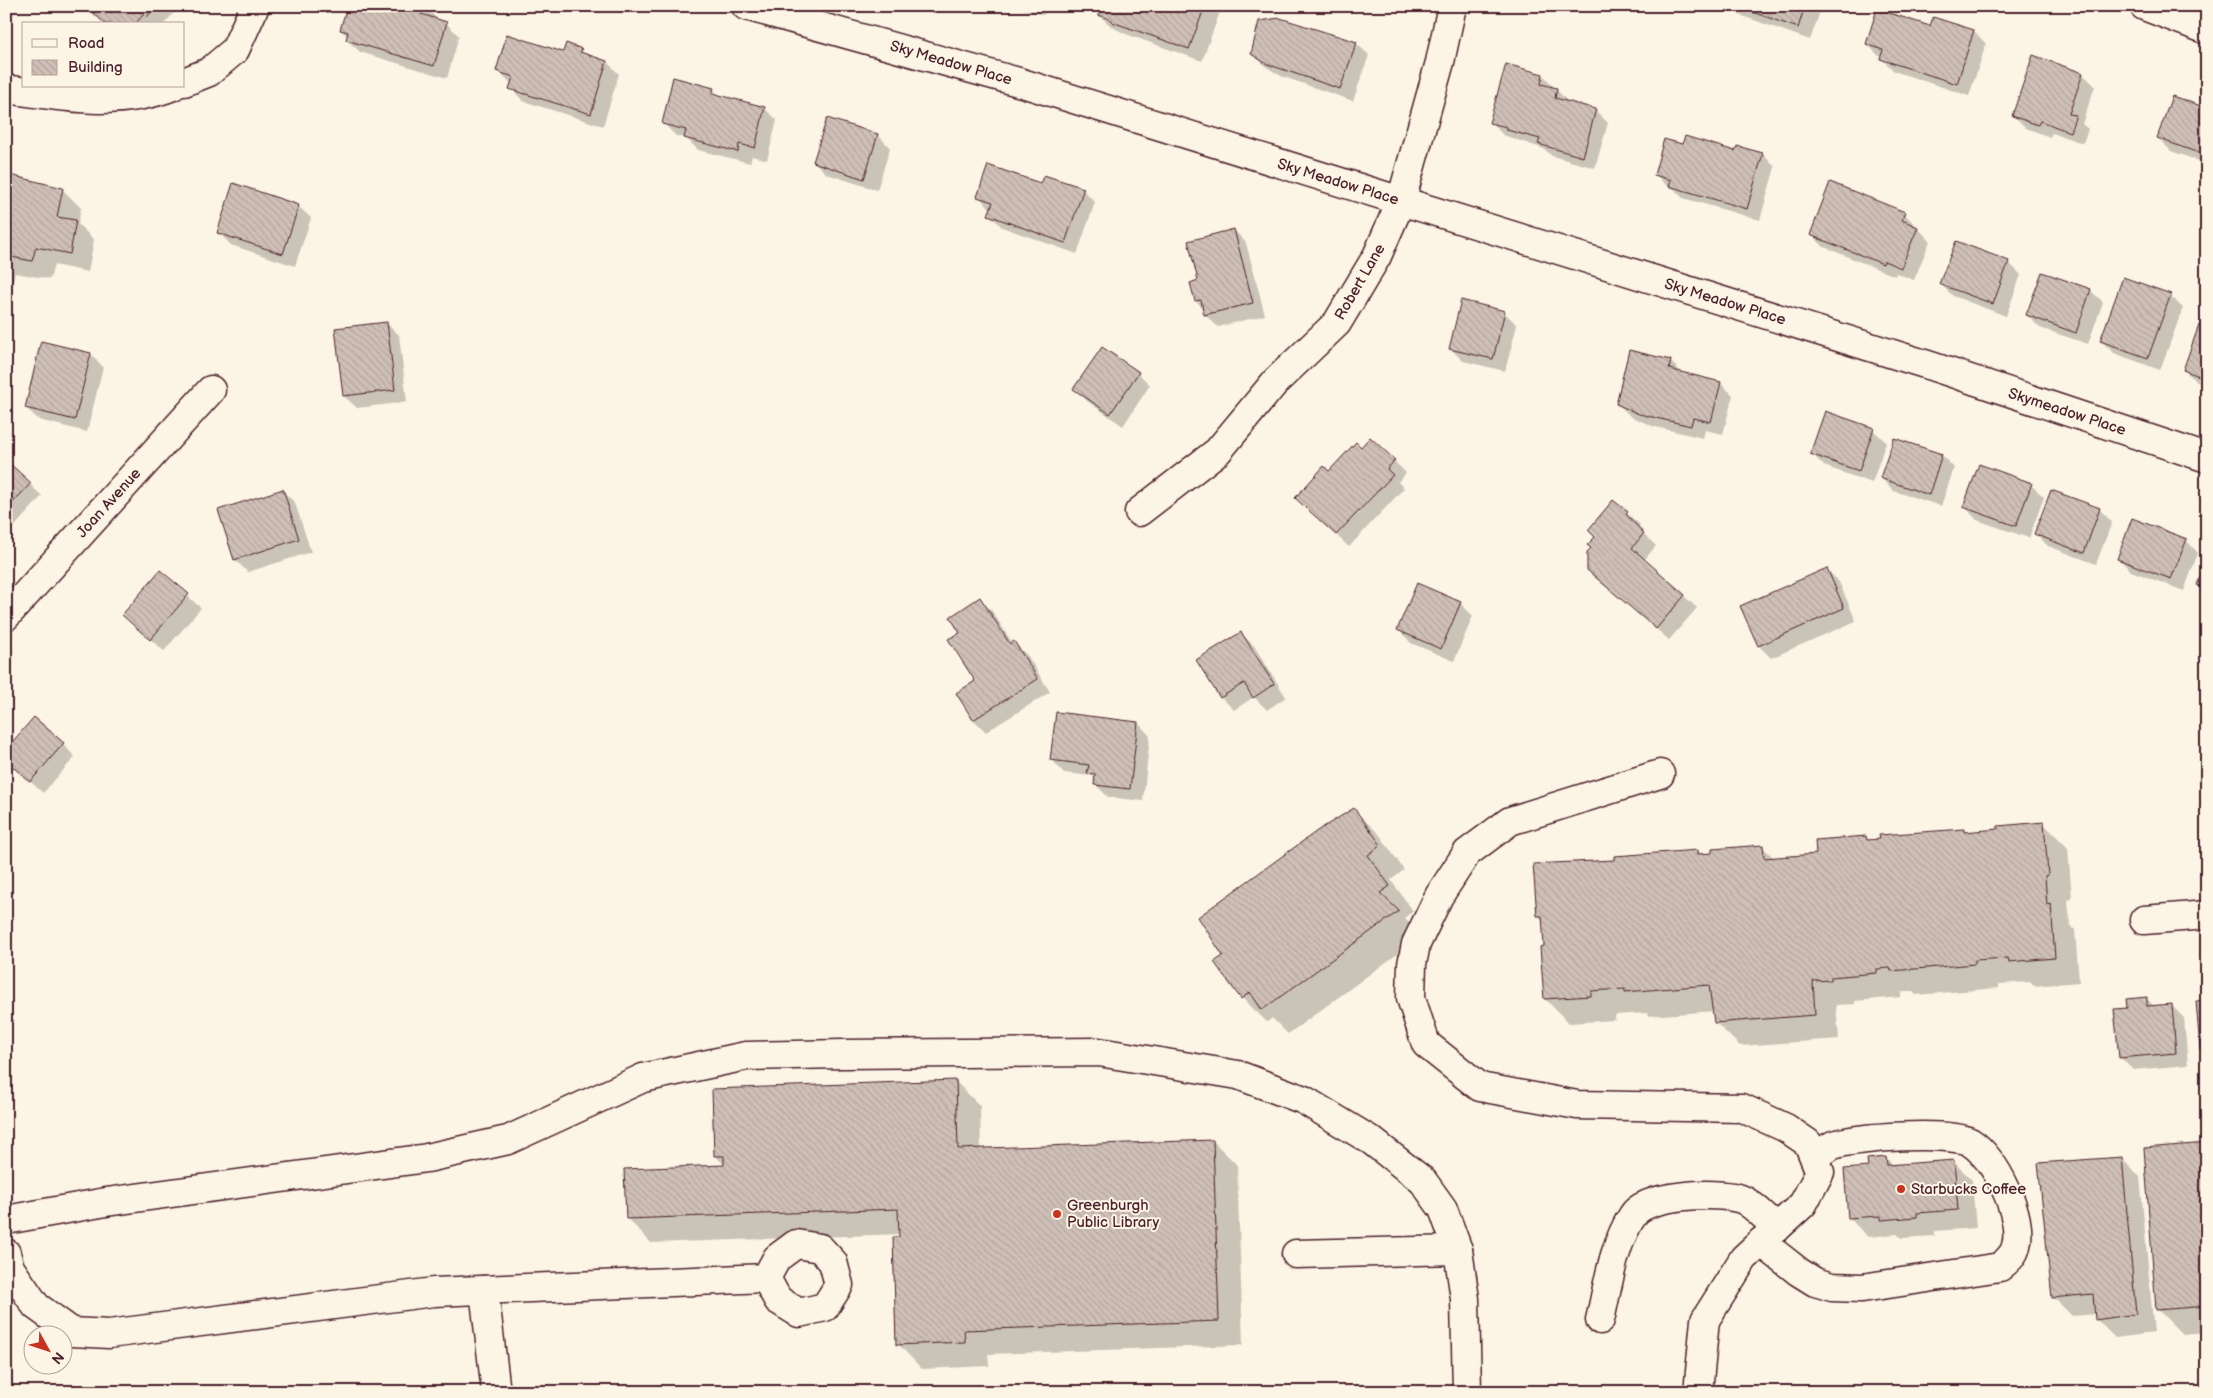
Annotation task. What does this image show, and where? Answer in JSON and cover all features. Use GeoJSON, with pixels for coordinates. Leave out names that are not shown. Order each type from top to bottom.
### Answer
{"type":"FeatureCollection","features":[{"type":"Feature","properties":{"kind":"street"},"geometry":{"type":"LineString","coordinates":[[185,82],[209,72],[235,50],[255,6]]}},
{"type":"Feature","properties":{"kind":"street","name":"Sky Meadow Place"},"geometry":{"type":"LineString","coordinates":[[746,6],[1022,83],[1928,365]]}},
{"type":"Feature","properties":{"kind":"street","name":"Robert Lane"},"geometry":{"type":"LineString","coordinates":[[1139,512],[1218,451],[1276,381],[1337,323],[1377,256],[1401,201],[1440,62],[1452,6]]}},
{"type":"Feature","properties":{"kind":"street"},"geometry":{"type":"LineString","coordinates":[[2144,6],[2207,30]]}},
{"type":"Feature","properties":{"kind":"street"},"geometry":{"type":"LineString","coordinates":[[6,89],[82,100],[150,95],[168,88]]}},
{"type":"Feature","properties":{"kind":"street","name":"Skymeadow Place"},"geometry":{"type":"LineString","coordinates":[[1928,365],[2207,458]]}},
{"type":"Feature","properties":{"kind":"street","name":"Joan Avenue"},"geometry":{"type":"LineString","coordinates":[[6,616],[211,390]]}},
{"type":"Feature","properties":{"kind":"street"},"geometry":{"type":"LineString","coordinates":[[1660,774],[1510,821],[1468,854],[1439,896],[1416,944],[1412,964],[1411,998],[1426,1044],[1480,1087],[1577,1105],[1742,1108],[1786,1128],[1808,1143],[1820,1172],[1803,1204],[1744,1258],[1705,1320],[1698,1392]]}},
{"type":"Feature","properties":{"kind":"street"},"geometry":{"type":"LineString","coordinates":[[2144,920],[2207,915]]}},
{"type":"Feature","properties":{"kind":"street"},"geometry":{"type":"LineString","coordinates":[[6,1220],[106,1202],[427,1158],[508,1140],[643,1078],[746,1056],[1099,1052],[1238,1075],[1304,1100],[1372,1140],[1423,1181],[1443,1209],[1458,1250],[1465,1299],[1467,1392]]}},
{"type":"Feature","properties":{"kind":"street"},"geometry":{"type":"LineString","coordinates":[[1600,1320],[1613,1264],[1623,1233],[1634,1213],[1656,1200],[1705,1194],[1740,1198],[1799,1272],[1815,1282],[1832,1287],[1862,1288],[2000,1267],[2012,1256],[2016,1246],[2017,1226],[2008,1194],[1984,1155],[1970,1142],[1957,1138],[1934,1136],[1862,1139],[1832,1146],[1815,1158]]}},
{"type":"Feature","properties":{"kind":"street"},"geometry":{"type":"LineString","coordinates":[[1296,1254],[1458,1250]]}},
{"type":"Feature","properties":{"kind":"street"},"geometry":{"type":"LineString","coordinates":[[6,1253],[10,1268],[36,1306],[72,1332],[109,1334],[434,1292],[766,1278]]}},
{"type":"Feature","properties":{"kind":"street"},"geometry":{"type":"LineString","coordinates":[[484,1290],[496,1392]]}},
{"type":"Feature","properties":{"kind":"building"},"geometry":{"type":"Polygon","coordinates":[[[86,6],[156,6],[147,17],[144,14],[137,22],[103,22],[86,6]]]}},
{"type":"Feature","properties":{"kind":"building"},"geometry":{"type":"Polygon","coordinates":[[[347,6],[423,6],[421,14],[447,22],[434,66],[346,40],[348,32],[340,30],[347,6]]]}},
{"type":"Feature","properties":{"kind":"building"},"geometry":{"type":"Polygon","coordinates":[[[1101,6],[1205,6],[1189,49],[1112,22],[1112,20],[1098,15],[1101,6]]]}},
{"type":"Feature","properties":{"kind":"building"},"geometry":{"type":"Polygon","coordinates":[[[1735,6],[1805,6],[1798,28],[1735,6]]]}},
{"type":"Feature","properties":{"kind":"building"},"geometry":{"type":"Polygon","coordinates":[[[1877,9],[1930,26],[1933,17],[1974,30],[1957,84],[1880,59],[1883,50],[1866,44],[1877,9]]]}},
{"type":"Feature","properties":{"kind":"building"},"geometry":{"type":"Polygon","coordinates":[[[1280,18],[1357,42],[1340,89],[1267,64],[1251,54],[1259,21],[1280,18]]]}},
{"type":"Feature","properties":{"kind":"building"},"geometry":{"type":"Polygon","coordinates":[[[507,34],[563,52],[566,43],[582,49],[580,52],[607,61],[591,114],[509,89],[513,77],[496,71],[507,34]]]}},
{"type":"Feature","properties":{"kind":"building"},"geometry":{"type":"Polygon","coordinates":[[[2033,55],[2083,73],[2069,114],[2076,115],[2070,132],[2040,121],[2038,125],[2012,116],[2033,55]]]}},
{"type":"Feature","properties":{"kind":"building"},"geometry":{"type":"Polygon","coordinates":[[[1506,64],[1543,74],[1541,84],[1557,88],[1555,98],[1596,109],[1583,157],[1538,144],[1540,139],[1507,130],[1507,127],[1489,123],[1506,64]]]}},
{"type":"Feature","properties":{"kind":"building"},"geometry":{"type":"Polygon","coordinates":[[[673,77],[714,88],[712,93],[765,107],[755,148],[739,144],[738,152],[684,138],[686,130],[662,124],[673,77]]]}},
{"type":"Feature","properties":{"kind":"building"},"geometry":{"type":"Polygon","coordinates":[[[2172,96],[2207,108],[2207,156],[2157,138],[2172,96]]]}},
{"type":"Feature","properties":{"kind":"building"},"geometry":{"type":"Polygon","coordinates":[[[827,118],[878,134],[864,179],[813,162],[827,118]]]}},
{"type":"Feature","properties":{"kind":"building"},"geometry":{"type":"Polygon","coordinates":[[[1685,136],[1735,151],[1737,146],[1763,153],[1747,209],[1669,186],[1671,180],[1654,175],[1664,139],[1682,144],[1685,136]]]}},
{"type":"Feature","properties":{"kind":"building"},"geometry":{"type":"Polygon","coordinates":[[[988,165],[1040,183],[1044,175],[1084,188],[1065,243],[988,215],[993,202],[977,197],[988,165]]]}},
{"type":"Feature","properties":{"kind":"building"},"geometry":{"type":"Polygon","coordinates":[[[6,174],[63,188],[57,217],[76,220],[70,254],[36,247],[32,261],[6,256],[6,174]]]}},
{"type":"Feature","properties":{"kind":"building"},"geometry":{"type":"Polygon","coordinates":[[[1830,182],[1905,212],[1902,220],[1918,227],[1901,268],[1884,261],[1883,264],[1810,235],[1830,182]]]}},
{"type":"Feature","properties":{"kind":"building"},"geometry":{"type":"Polygon","coordinates":[[[233,183],[299,205],[283,254],[217,233],[233,183]]]}},
{"type":"Feature","properties":{"kind":"building"},"geometry":{"type":"Polygon","coordinates":[[[1234,229],[1253,303],[1204,315],[1201,300],[1195,301],[1190,283],[1198,280],[1188,241],[1234,229]]]}},
{"type":"Feature","properties":{"kind":"building"},"geometry":{"type":"Polygon","coordinates":[[[1956,241],[2009,261],[1993,304],[1939,284],[1956,241]]]}},
{"type":"Feature","properties":{"kind":"building"},"geometry":{"type":"Polygon","coordinates":[[[2042,272],[2091,289],[2076,333],[2026,315],[2042,272]]]}},
{"type":"Feature","properties":{"kind":"building"},"geometry":{"type":"Polygon","coordinates":[[[2123,277],[2171,294],[2148,358],[2100,341],[2123,277]]]}},
{"type":"Feature","properties":{"kind":"building"},"geometry":{"type":"Polygon","coordinates":[[[1461,300],[1505,311],[1493,359],[1449,349],[1461,300]]]}},
{"type":"Feature","properties":{"kind":"building"},"geometry":{"type":"Polygon","coordinates":[[[387,322],[395,390],[343,396],[335,328],[387,322]]]}},
{"type":"Feature","properties":{"kind":"building"},"geometry":{"type":"Polygon","coordinates":[[[2199,325],[2207,328],[2207,379],[2183,370],[2199,325]]]}},
{"type":"Feature","properties":{"kind":"building"},"geometry":{"type":"Polygon","coordinates":[[[41,341],[91,353],[75,420],[25,408],[41,341]]]}},
{"type":"Feature","properties":{"kind":"building"},"geometry":{"type":"Polygon","coordinates":[[[1102,347],[1139,372],[1110,414],[1073,389],[1102,347]]]}},
{"type":"Feature","properties":{"kind":"building"},"geometry":{"type":"Polygon","coordinates":[[[1629,350],[1671,360],[1669,369],[1721,382],[1711,422],[1693,418],[1691,426],[1639,414],[1616,404],[1629,350]]]}},
{"type":"Feature","properties":{"kind":"building"},"geometry":{"type":"Polygon","coordinates":[[[1825,411],[1874,428],[1859,471],[1810,454],[1825,411]]]}},
{"type":"Feature","properties":{"kind":"building"},"geometry":{"type":"Polygon","coordinates":[[[1370,437],[1395,460],[1387,469],[1393,475],[1336,535],[1295,498],[1324,466],[1329,471],[1356,442],[1361,447],[1370,437]]]}},
{"type":"Feature","properties":{"kind":"building"},"geometry":{"type":"Polygon","coordinates":[[[1894,438],[1942,454],[1929,495],[1880,478],[1894,438]]]}},
{"type":"Feature","properties":{"kind":"building"},"geometry":{"type":"Polygon","coordinates":[[[6,460],[31,483],[6,510],[6,460]]]}},
{"type":"Feature","properties":{"kind":"building"},"geometry":{"type":"Polygon","coordinates":[[[1979,464],[2032,483],[2016,526],[1963,507],[1979,464]]]}},
{"type":"Feature","properties":{"kind":"building"},"geometry":{"type":"Polygon","coordinates":[[[283,489],[299,539],[234,560],[218,510],[283,489]]]}},
{"type":"Feature","properties":{"kind":"building"},"geometry":{"type":"Polygon","coordinates":[[[2051,490],[2100,508],[2084,553],[2034,534],[2051,490]]]}},
{"type":"Feature","properties":{"kind":"building"},"geometry":{"type":"Polygon","coordinates":[[[1613,500],[1628,512],[1626,514],[1644,533],[1632,548],[1685,595],[1656,629],[1587,570],[1587,552],[1591,548],[1587,545],[1595,537],[1588,530],[1613,500]]]}},
{"type":"Feature","properties":{"kind":"building"},"geometry":{"type":"Polygon","coordinates":[[[2132,518],[2187,539],[2171,579],[2117,559],[2132,518]]]}},
{"type":"Feature","properties":{"kind":"building"},"geometry":{"type":"Polygon","coordinates":[[[2207,559],[2207,589],[2197,585],[2207,559]]]}},
{"type":"Feature","properties":{"kind":"building"},"geometry":{"type":"Polygon","coordinates":[[[1827,568],[1844,608],[1758,646],[1740,606],[1827,568]]]}},
{"type":"Feature","properties":{"kind":"building"},"geometry":{"type":"Polygon","coordinates":[[[160,570],[189,594],[150,640],[122,615],[160,570]]]}},
{"type":"Feature","properties":{"kind":"building"},"geometry":{"type":"Polygon","coordinates":[[[1417,583],[1461,602],[1441,649],[1397,630],[1417,583]]]}},
{"type":"Feature","properties":{"kind":"building"},"geometry":{"type":"Polygon","coordinates":[[[980,597],[1010,644],[1014,641],[1038,679],[973,720],[956,693],[975,681],[948,639],[960,633],[950,617],[980,597]]]}},
{"type":"Feature","properties":{"kind":"building"},"geometry":{"type":"Polygon","coordinates":[[[1241,632],[1274,684],[1253,698],[1244,683],[1220,698],[1196,660],[1241,632]]]}},
{"type":"Feature","properties":{"kind":"building"},"geometry":{"type":"Polygon","coordinates":[[[1056,712],[1138,722],[1130,789],[1094,785],[1095,774],[1087,773],[1089,765],[1050,760],[1056,712]]]}},
{"type":"Feature","properties":{"kind":"building"},"geometry":{"type":"Polygon","coordinates":[[[34,717],[64,743],[30,782],[6,761],[6,749],[34,717]]]}},
{"type":"Feature","properties":{"kind":"building"},"geometry":{"type":"Polygon","coordinates":[[[1354,808],[1381,845],[1368,855],[1390,886],[1380,893],[1399,911],[1262,1010],[1250,992],[1241,999],[1214,962],[1223,956],[1198,917],[1317,831],[1354,808]]]}},
{"type":"Feature","properties":{"kind":"building"},"geometry":{"type":"Polygon","coordinates":[[[2044,822],[2048,875],[2045,876],[2047,905],[2051,904],[2055,958],[2009,962],[2008,958],[1975,960],[1975,964],[1891,971],[1890,968],[1877,969],[1877,973],[1831,977],[1831,980],[1813,981],[1815,1015],[1714,1023],[1709,985],[1625,992],[1625,989],[1591,991],[1591,996],[1544,999],[1540,947],[1544,946],[1542,916],[1537,916],[1533,864],[1614,860],[1614,856],[1698,850],[1698,854],[1712,853],[1712,849],[1763,845],[1764,858],[1816,854],[1815,840],[1866,836],[1867,840],[1880,839],[1879,835],[1964,829],[1964,832],[1998,829],[1998,826],[2044,822]]]}},
{"type":"Feature","properties":{"kind":"building"},"geometry":{"type":"Polygon","coordinates":[[[2147,997],[2147,1006],[2172,1004],[2176,1053],[2119,1058],[2114,1009],[2127,1008],[2126,999],[2147,997]]]}},
{"type":"Feature","properties":{"kind":"building"},"geometry":{"type":"Polygon","coordinates":[[[2207,1000],[2207,1049],[2200,1049],[2196,1001],[2207,1000]]]}},
{"type":"Feature","properties":{"kind":"building","name":"Greenburgh Public Library"},"geometry":{"type":"Polygon","coordinates":[[[956,1080],[958,1149],[1213,1140],[1219,1321],[964,1330],[965,1342],[896,1345],[893,1237],[899,1237],[898,1209],[626,1219],[624,1169],[724,1165],[724,1156],[714,1156],[712,1089],[956,1080]]]}},
{"type":"Feature","properties":{"kind":"building"},"geometry":{"type":"Polygon","coordinates":[[[2207,1143],[2207,1306],[2156,1310],[2144,1148],[2207,1143]]]}},
{"type":"Feature","properties":{"kind":"building","name":"Starbucks Coffee"},"geometry":{"type":"Polygon","coordinates":[[[1886,1157],[1887,1165],[1954,1160],[1958,1210],[1917,1213],[1917,1217],[1881,1220],[1881,1216],[1848,1218],[1844,1169],[1868,1167],[1867,1159],[1886,1157]]]}},
{"type":"Feature","properties":{"kind":"building"},"geometry":{"type":"Polygon","coordinates":[[[2122,1157],[2136,1314],[2095,1320],[2093,1294],[2052,1298],[2038,1163],[2122,1157]]]}},
{"type":"Feature","properties":{"kind":"place","name":"Starbucks Coffee"},"geometry":{"type":"Point","coordinates":[1901,1189]}},
{"type":"Feature","properties":{"kind":"place","name":"Greenburgh Public Library"},"geometry":{"type":"Point","coordinates":[1057,1214]}}]}
